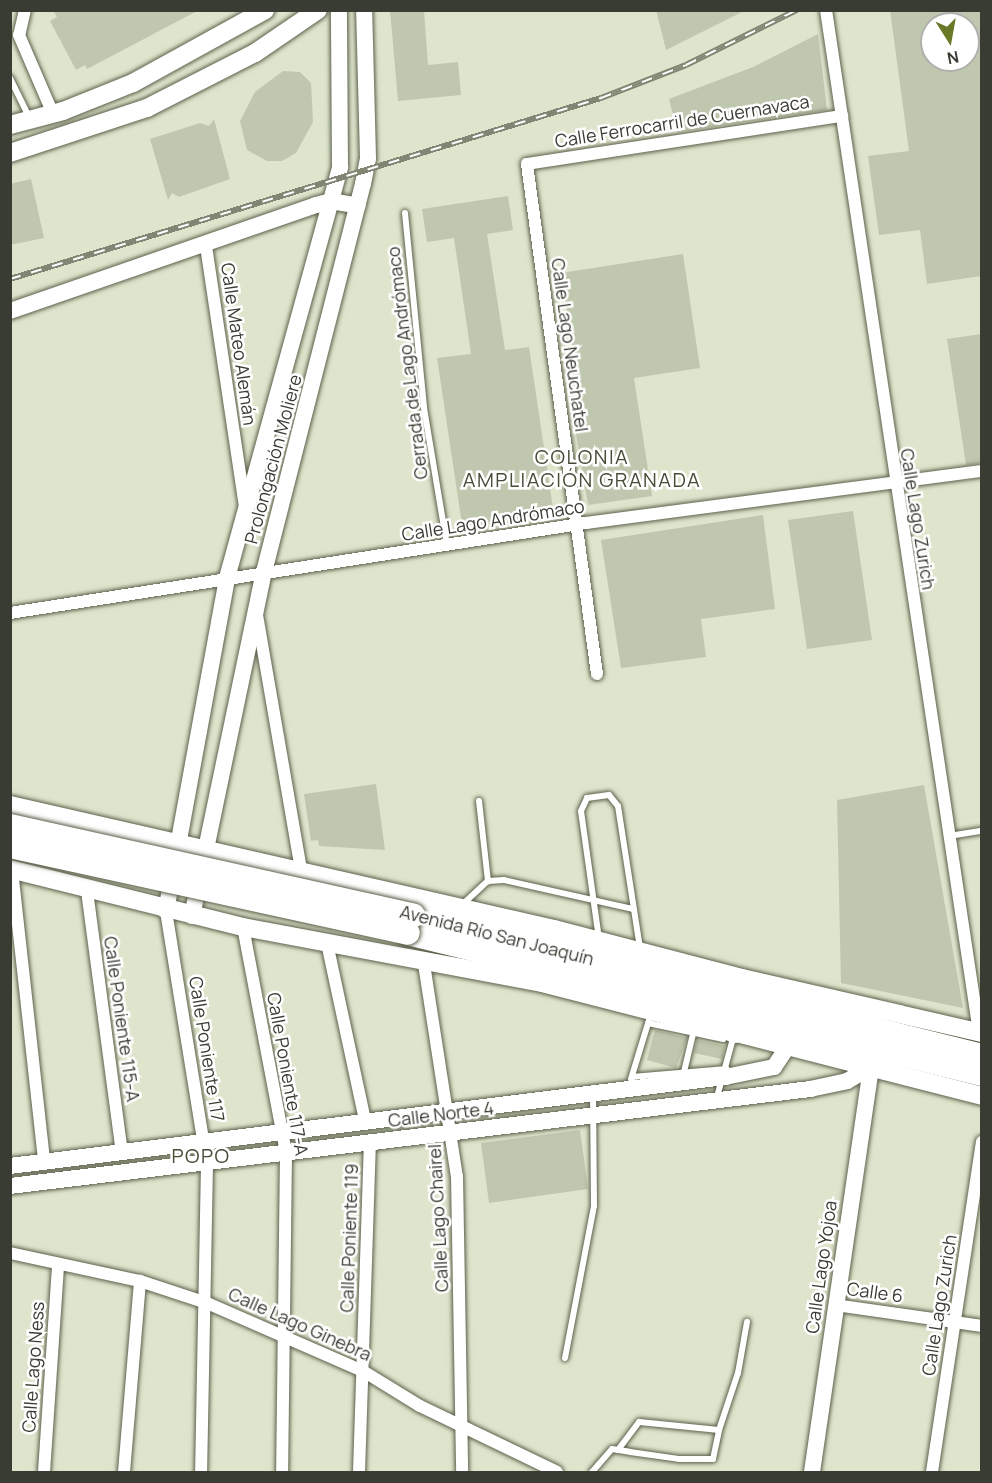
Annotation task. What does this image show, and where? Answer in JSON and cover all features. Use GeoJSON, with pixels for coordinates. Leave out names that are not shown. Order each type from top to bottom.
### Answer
{"type":"FeatureCollection","features":[{"type":"Feature","properties":{"kind":"highway","name":"Avenida Río San Joaquín"},"geometry":{"type":"LineString","coordinates":[[10,826],[411,924],[658,1001],[981,1074]]}},
{"type":"Feature","properties":{"kind":"highway","name":"Avenida Río San Joaquín"},"geometry":{"type":"LineString","coordinates":[[10,846],[411,924]]}},
{"type":"Feature","properties":{"kind":"highway"},"geometry":{"type":"LineString","coordinates":[[658,1001],[742,978]]}},
{"type":"Feature","properties":{"kind":"highway","name":"Avenida Río San Joaquín"},"geometry":{"type":"LineString","coordinates":[[658,1001],[981,1056]]}},
{"type":"Feature","properties":{"kind":"highway"},"geometry":{"type":"LineString","coordinates":[[658,1001],[734,1036]]}},
{"type":"Feature","properties":{"kind":"main road"},"geometry":{"type":"LineString","coordinates":[[10,126],[53,114],[133,82],[266,10]]}},
{"type":"Feature","properties":{"kind":"main road"},"geometry":{"type":"LineString","coordinates":[[10,153],[69,137],[199,84],[318,10]]}},
{"type":"Feature","properties":{"kind":"main road"},"geometry":{"type":"LineString","coordinates":[[184,56],[199,84]]}},
{"type":"Feature","properties":{"kind":"main road","name":"Avenida Río San Joaquín"},"geometry":{"type":"LineString","coordinates":[[10,805],[459,907],[742,978],[980,1032]]}},
{"type":"Feature","properties":{"kind":"main road","name":"Avenida Río San Joaquín"},"geometry":{"type":"LineString","coordinates":[[11,870],[166,911],[424,964],[658,1001],[695,1027],[789,1045],[981,1096]]}},
{"type":"Feature","properties":{"kind":"street"},"geometry":{"type":"LineString","coordinates":[[25,10],[19,34],[53,114]]}},
{"type":"Feature","properties":{"kind":"street","name":"Prolongación Moliere"},"geometry":{"type":"LineString","coordinates":[[166,911],[180,844],[226,578],[246,518],[326,222],[342,149],[339,10]]}},
{"type":"Feature","properties":{"kind":"street","name":"Prolongación Moliere"},"geometry":{"type":"LineString","coordinates":[[192,916],[208,851],[264,573],[353,229],[368,158],[364,10]]}},
{"type":"Feature","properties":{"kind":"street","name":"Calle Lago Zurich"},"geometry":{"type":"LineString","coordinates":[[826,10],[894,484],[980,1032]]}},
{"type":"Feature","properties":{"kind":"street","name":"Calle Ferrocarril de Cuernavaca"},"geometry":{"type":"LineString","coordinates":[[528,164],[843,116]]}},
{"type":"Feature","properties":{"kind":"street","name":"Calle Lago Neuchatel"},"geometry":{"type":"LineString","coordinates":[[528,164],[597,675]]}},
{"type":"Feature","properties":{"kind":"street"},"geometry":{"type":"LineString","coordinates":[[10,310],[206,246],[331,201],[358,206]]}},
{"type":"Feature","properties":{"kind":"street"},"geometry":{"type":"LineString","coordinates":[[268,223],[312,218],[353,229]]}},
{"type":"Feature","properties":{"kind":"street","name":"Calle Mateo Alemán"},"geometry":{"type":"LineString","coordinates":[[206,246],[246,518]]}},
{"type":"Feature","properties":{"kind":"street","name":"Calle Lago Andrómaco"},"geometry":{"type":"LineString","coordinates":[[10,613],[577,525],[981,471]]}},
{"type":"Feature","properties":{"kind":"street"},"geometry":{"type":"LineString","coordinates":[[257,615],[301,871]]}},
{"type":"Feature","properties":{"kind":"street"},"geometry":{"type":"LineString","coordinates":[[11,870],[44,1162]]}},
{"type":"Feature","properties":{"kind":"street","name":"Calle Poniente 115-A"},"geometry":{"type":"LineString","coordinates":[[87,891],[122,1152]]}},
{"type":"Feature","properties":{"kind":"street","name":"Calle Poniente 117"},"geometry":{"type":"LineString","coordinates":[[166,911],[207,1164],[207,1303],[201,1473]]}},
{"type":"Feature","properties":{"kind":"street","name":"Calle Poniente 117-A"},"geometry":{"type":"LineString","coordinates":[[243,927],[284,1131],[286,1153],[287,1336],[282,1473]]}},
{"type":"Feature","properties":{"kind":"street"},"geometry":{"type":"LineString","coordinates":[[327,944],[366,1120]]}},
{"type":"Feature","properties":{"kind":"street","name":"Calle Lago Chairel"},"geometry":{"type":"LineString","coordinates":[[424,964],[457,1176],[464,1428],[462,1473]]}},
{"type":"Feature","properties":{"kind":"street","name":"Calle Norte 4"},"geometry":{"type":"LineString","coordinates":[[10,1166],[447,1109],[592,1093],[630,1083],[726,1073],[780,1064],[789,1045]]}},
{"type":"Feature","properties":{"kind":"street","name":"Calle Norte 4"},"geometry":{"type":"LineString","coordinates":[[10,1186],[207,1164],[836,1085],[871,1067]]}},
{"type":"Feature","properties":{"kind":"street","name":"Calle Lago Yojoa"},"geometry":{"type":"LineString","coordinates":[[812,1473],[871,1067]]}},
{"type":"Feature","properties":{"kind":"street","name":"Calle Poniente 119"},"geometry":{"type":"LineString","coordinates":[[359,1473],[370,1142]]}},
{"type":"Feature","properties":{"kind":"street","name":"Calle Lago Zurich"},"geometry":{"type":"LineString","coordinates":[[932,1473],[981,1142]]}},
{"type":"Feature","properties":{"kind":"street","name":"Calle Lago Ginebra"},"geometry":{"type":"LineString","coordinates":[[10,1254],[140,1281],[207,1303],[363,1371],[464,1428],[557,1473]]}},
{"type":"Feature","properties":{"kind":"street","name":"Calle Lago Ness"},"geometry":{"type":"LineString","coordinates":[[44,1473],[58,1264]]}},
{"type":"Feature","properties":{"kind":"street"},"geometry":{"type":"LineString","coordinates":[[124,1473],[140,1281]]}},
{"type":"Feature","properties":{"kind":"street","name":"Calle 6"},"geometry":{"type":"LineString","coordinates":[[835,1305],[981,1326]]}},
{"type":"Feature","properties":{"kind":"lane"},"geometry":{"type":"LineString","coordinates":[[10,78],[31,120]]}},
{"type":"Feature","properties":{"kind":"lane","name":"Cerrada de Lago Andrómaco"},"geometry":{"type":"LineString","coordinates":[[405,213],[424,408],[447,545]]}},
{"type":"Feature","properties":{"kind":"lane"},"geometry":{"type":"LineString","coordinates":[[600,941],[581,803],[609,795],[618,806],[640,951]]}},
{"type":"Feature","properties":{"kind":"lane"},"geometry":{"type":"LineString","coordinates":[[479,801],[488,881]]}},
{"type":"Feature","properties":{"kind":"lane"},"geometry":{"type":"LineString","coordinates":[[949,836],[981,831]]}},
{"type":"Feature","properties":{"kind":"lane"},"geometry":{"type":"LineString","coordinates":[[459,907],[488,881],[504,880],[633,909]]}},
{"type":"Feature","properties":{"kind":"lane"},"geometry":{"type":"LineString","coordinates":[[630,1083],[658,1001]]}},
{"type":"Feature","properties":{"kind":"lane"},"geometry":{"type":"LineString","coordinates":[[683,1078],[695,1027]]}},
{"type":"Feature","properties":{"kind":"lane"},"geometry":{"type":"LineString","coordinates":[[715,1101],[726,1073],[734,1036]]}},
{"type":"Feature","properties":{"kind":"lane"},"geometry":{"type":"LineString","coordinates":[[565,1358],[594,1206],[595,1116],[592,1093]]}},
{"type":"Feature","properties":{"kind":"lane"},"geometry":{"type":"LineString","coordinates":[[592,1473],[602,1456],[618,1450],[713,1459],[719,1430],[738,1373],[747,1322]]}},
{"type":"Feature","properties":{"kind":"lane"},"geometry":{"type":"LineString","coordinates":[[618,1450],[639,1422],[719,1430]]}},
{"type":"Feature","properties":{"kind":"building"},"geometry":{"type":"Polygon","coordinates":[[[53,10],[199,10],[87,69],[85,65],[76,70],[50,21],[57,17],[53,10]]]}},
{"type":"Feature","properties":{"kind":"building"},"geometry":{"type":"Polygon","coordinates":[[[390,10],[424,10],[428,65],[458,62],[461,95],[398,101],[390,10]]]}},
{"type":"Feature","properties":{"kind":"building"},"geometry":{"type":"Polygon","coordinates":[[[656,10],[746,10],[666,50],[656,10]]]}},
{"type":"Feature","properties":{"kind":"building"},"geometry":{"type":"Polygon","coordinates":[[[890,10],[981,10],[981,276],[927,284],[920,230],[879,235],[868,156],[909,151],[890,10]]]}},
{"type":"Feature","properties":{"kind":"building"},"geometry":{"type":"Polygon","coordinates":[[[818,34],[827,110],[677,132],[669,99],[753,67],[818,34]]]}},
{"type":"Feature","properties":{"kind":"building"},"geometry":{"type":"Polygon","coordinates":[[[283,71],[300,72],[311,83],[313,122],[296,153],[282,161],[267,161],[247,150],[240,121],[255,92],[283,71]]]}},
{"type":"Feature","properties":{"kind":"building"},"geometry":{"type":"Polygon","coordinates":[[[214,119],[230,179],[179,197],[172,193],[168,200],[150,139],[200,123],[209,126],[214,119]]]}},
{"type":"Feature","properties":{"kind":"building"},"geometry":{"type":"Polygon","coordinates":[[[31,179],[44,238],[10,245],[10,184],[31,179]]]}},
{"type":"Feature","properties":{"kind":"building"},"geometry":{"type":"Polygon","coordinates":[[[508,196],[513,230],[487,234],[505,350],[529,347],[554,515],[463,531],[437,358],[471,354],[454,238],[427,242],[422,209],[508,196]]]}},
{"type":"Feature","properties":{"kind":"building"},"geometry":{"type":"Polygon","coordinates":[[[683,254],[700,368],[634,378],[652,496],[588,505],[570,398],[580,396],[561,273],[683,254]]]}},
{"type":"Feature","properties":{"kind":"building"},"geometry":{"type":"Polygon","coordinates":[[[981,334],[981,463],[966,465],[947,339],[981,334]]]}},
{"type":"Feature","properties":{"kind":"building"},"geometry":{"type":"Polygon","coordinates":[[[853,511],[872,640],[807,649],[788,520],[853,511]]]}},
{"type":"Feature","properties":{"kind":"building"},"geometry":{"type":"Polygon","coordinates":[[[763,515],[775,609],[701,619],[706,657],[621,668],[601,540],[763,515]]]}},
{"type":"Feature","properties":{"kind":"building"},"geometry":{"type":"Polygon","coordinates":[[[376,784],[385,850],[319,846],[318,840],[311,841],[304,794],[376,784]]]}},
{"type":"Feature","properties":{"kind":"building"},"geometry":{"type":"Polygon","coordinates":[[[924,785],[963,1008],[841,983],[837,800],[924,785]]]}},
{"type":"Feature","properties":{"kind":"building"},"geometry":{"type":"Polygon","coordinates":[[[655,1030],[687,1038],[676,1068],[647,1060],[655,1030]]]}},
{"type":"Feature","properties":{"kind":"building"},"geometry":{"type":"Polygon","coordinates":[[[697,1040],[725,1046],[722,1059],[694,1053],[697,1040]]]}},
{"type":"Feature","properties":{"kind":"building"},"geometry":{"type":"Polygon","coordinates":[[[580,1130],[588,1189],[489,1203],[481,1143],[580,1130]]]}},
{"type":"Feature","properties":{"kind":"railway"},"geometry":{"type":"LineString","coordinates":[[10,279],[601,98],[686,65],[797,10]]}},
{"type":"Feature","properties":{"kind":"district","name":"COLONIA AMPLIACIÓN GRANADA"},"geometry":{"type":"Point","coordinates":[582,468]}},
{"type":"Feature","properties":{"kind":"district","name":"POPO"},"geometry":{"type":"Point","coordinates":[201,1155]}}]}
